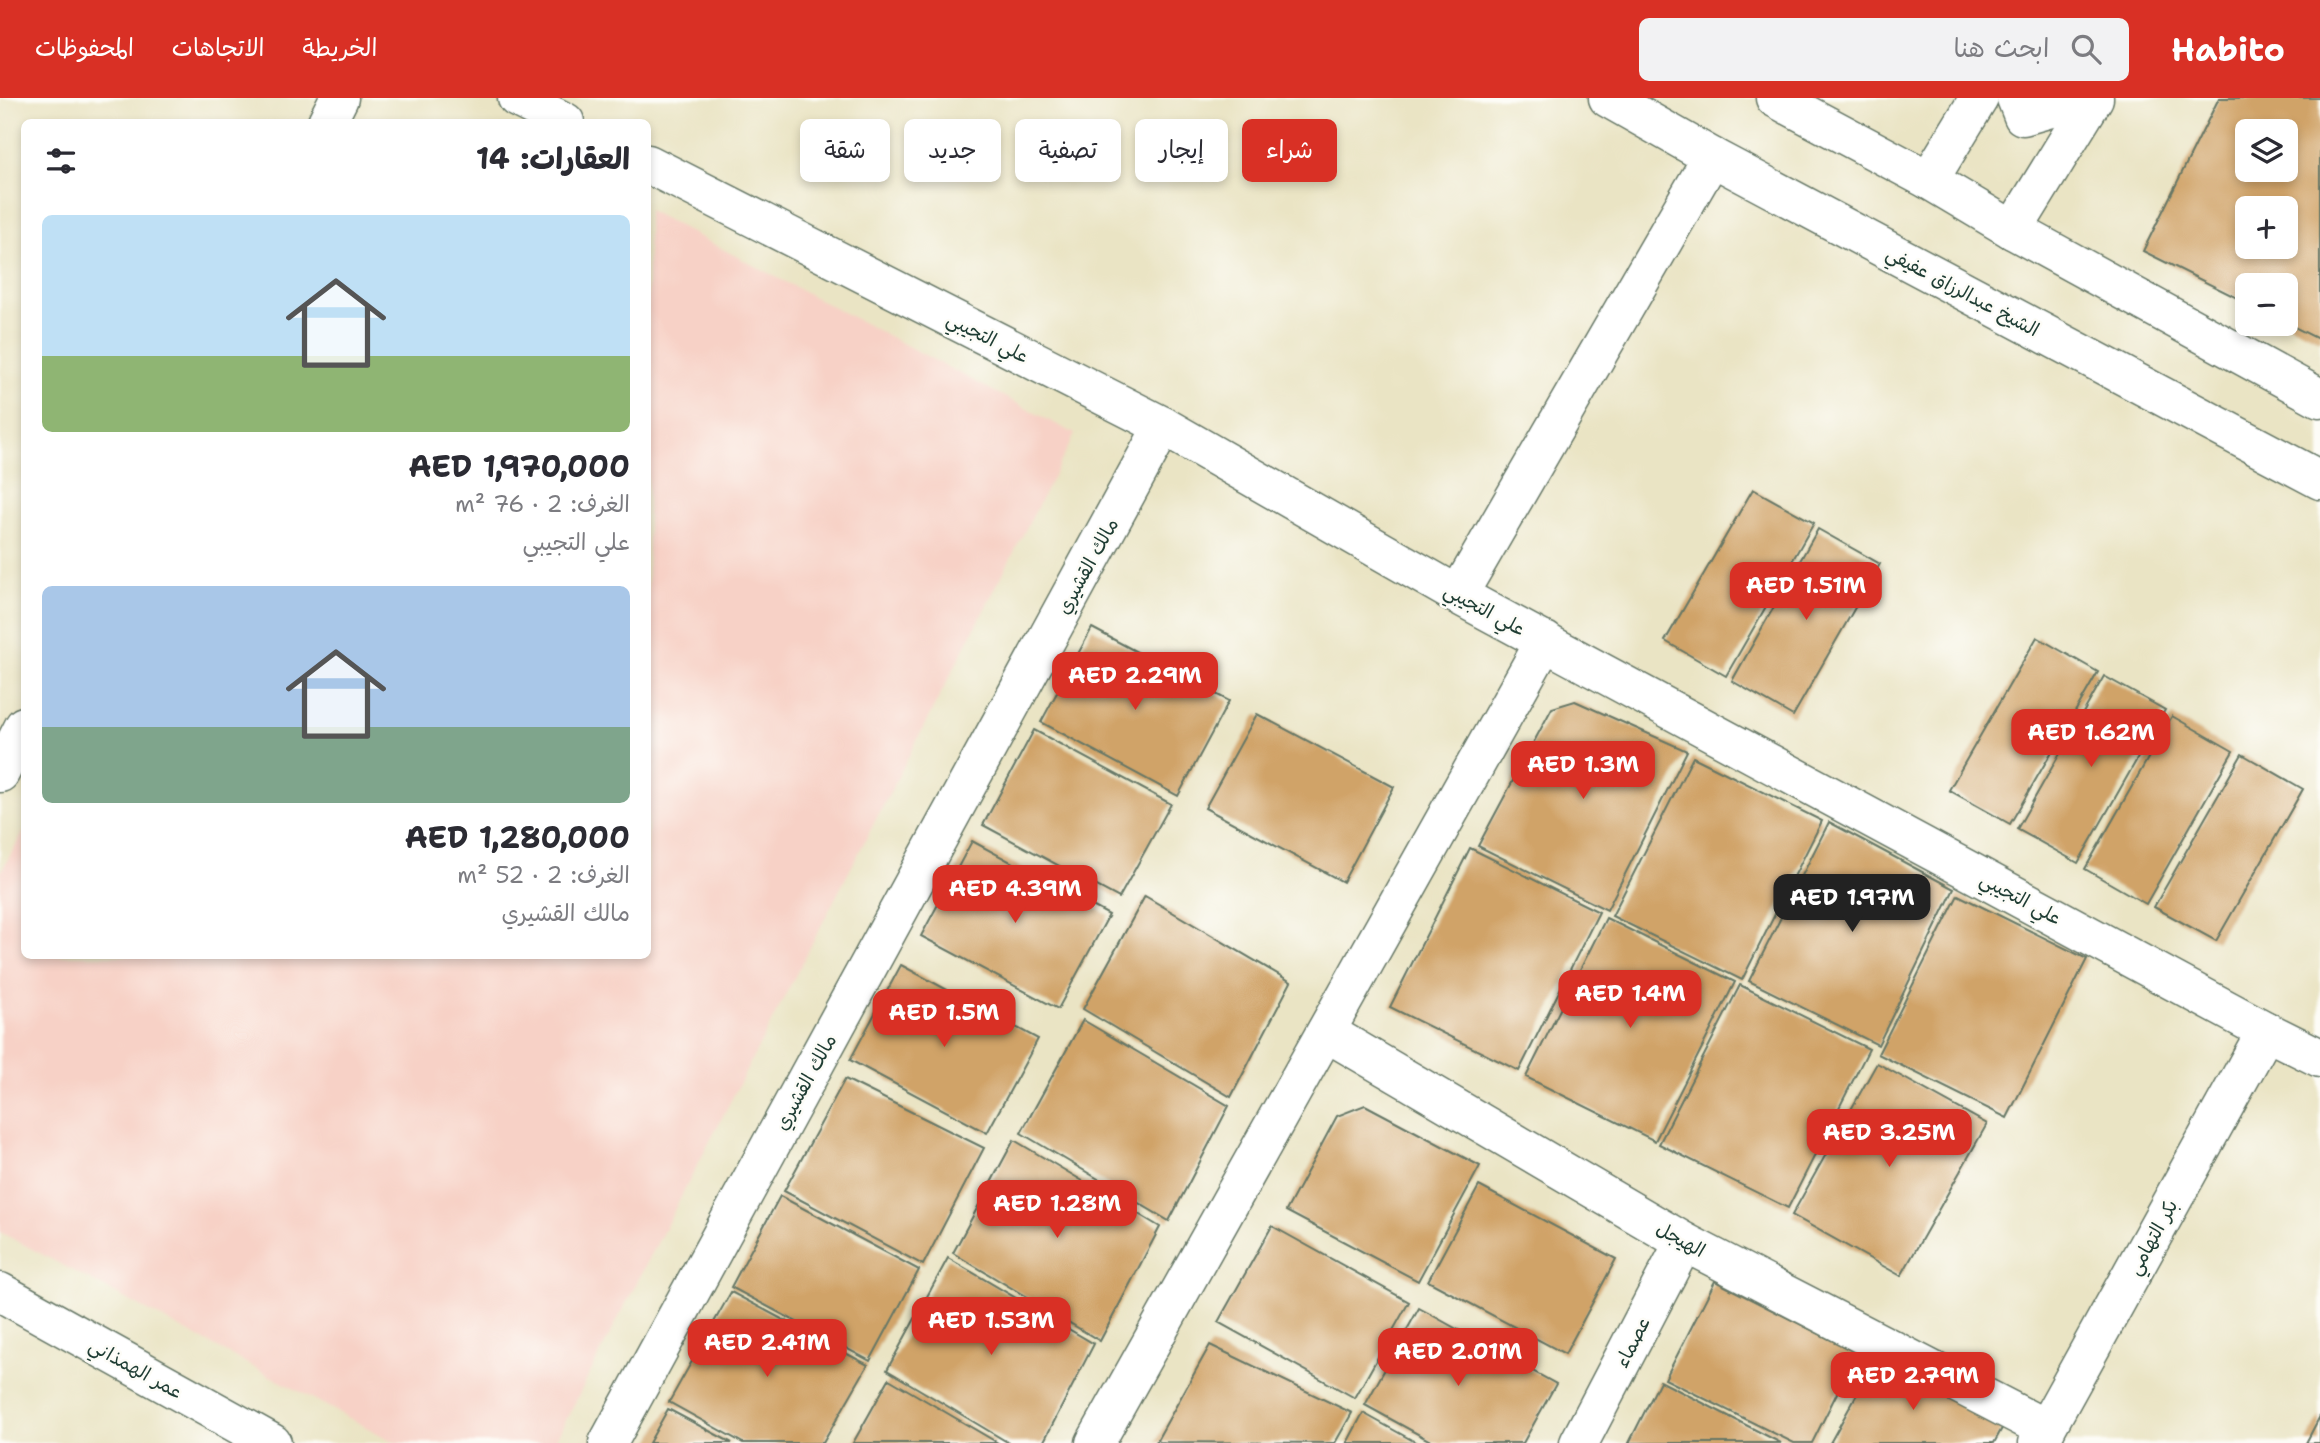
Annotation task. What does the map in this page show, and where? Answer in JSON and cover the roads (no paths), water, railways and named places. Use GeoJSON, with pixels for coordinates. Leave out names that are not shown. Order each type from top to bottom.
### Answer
{"type":"FeatureCollection","features":[{"type":"Feature","properties":{"kind":"street"},"geometry":{"type":"LineString","coordinates":[[328,119],[339,98]]}},
{"type":"Feature","properties":{"kind":"street"},"geometry":{"type":"LineString","coordinates":[[517,98],[559,119]]}},
{"type":"Feature","properties":{"kind":"street","name":"الشيخ عبدالرزاق عفيفي"},"geometry":{"type":"LineString","coordinates":[[1608,98],[1712,157],[2320,480]]}},
{"type":"Feature","properties":{"kind":"street"},"geometry":{"type":"LineString","coordinates":[[1775,98],[1929,180],[2013,230],[2320,398]]}},
{"type":"Feature","properties":{"kind":"street"},"geometry":{"type":"LineString","coordinates":[[1929,180],[1979,98]]}},
{"type":"Feature","properties":{"kind":"street"},"geometry":{"type":"LineString","coordinates":[[2016,98],[2023,116],[2086,98]]}},
{"type":"Feature","properties":{"kind":"street"},"geometry":{"type":"LineString","coordinates":[[2013,230],[2094,98]]}},
{"type":"Feature","properties":{"kind":"street"},"geometry":{"type":"LineString","coordinates":[[1458,596],[1712,157]]}},
{"type":"Feature","properties":{"kind":"street","name":"علي التجيبي"},"geometry":{"type":"LineString","coordinates":[[651,166],[1163,426],[1458,596],[2320,1058]]}},
{"type":"Feature","properties":{"kind":"street","name":"مالك القشيري"},"geometry":{"type":"LineString","coordinates":[[608,1443],[1163,426]]}},
{"type":"Feature","properties":{"kind":"street"},"geometry":{"type":"LineString","coordinates":[[1095,1443],[1545,641]]}},
{"type":"Feature","properties":{"kind":"street"},"geometry":{"type":"LineString","coordinates":[[2,766],[21,731]]}},
{"type":"Feature","properties":{"kind":"street","name":"بكر التهامي"},"geometry":{"type":"LineString","coordinates":[[2042,1436],[2266,1031]]}},
{"type":"Feature","properties":{"kind":"street","name":"الهيجل"},"geometry":{"type":"LineString","coordinates":[[1326,1032],[1684,1242],[2042,1436]]}},
{"type":"Feature","properties":{"kind":"street","name":"عصماء"},"geometry":{"type":"LineString","coordinates":[[1579,1443],[1684,1242]]}},
{"type":"Feature","properties":{"kind":"street","name":"عمر الهمذاني"},"geometry":{"type":"LineString","coordinates":[[0,1292],[272,1443]]}}]}
